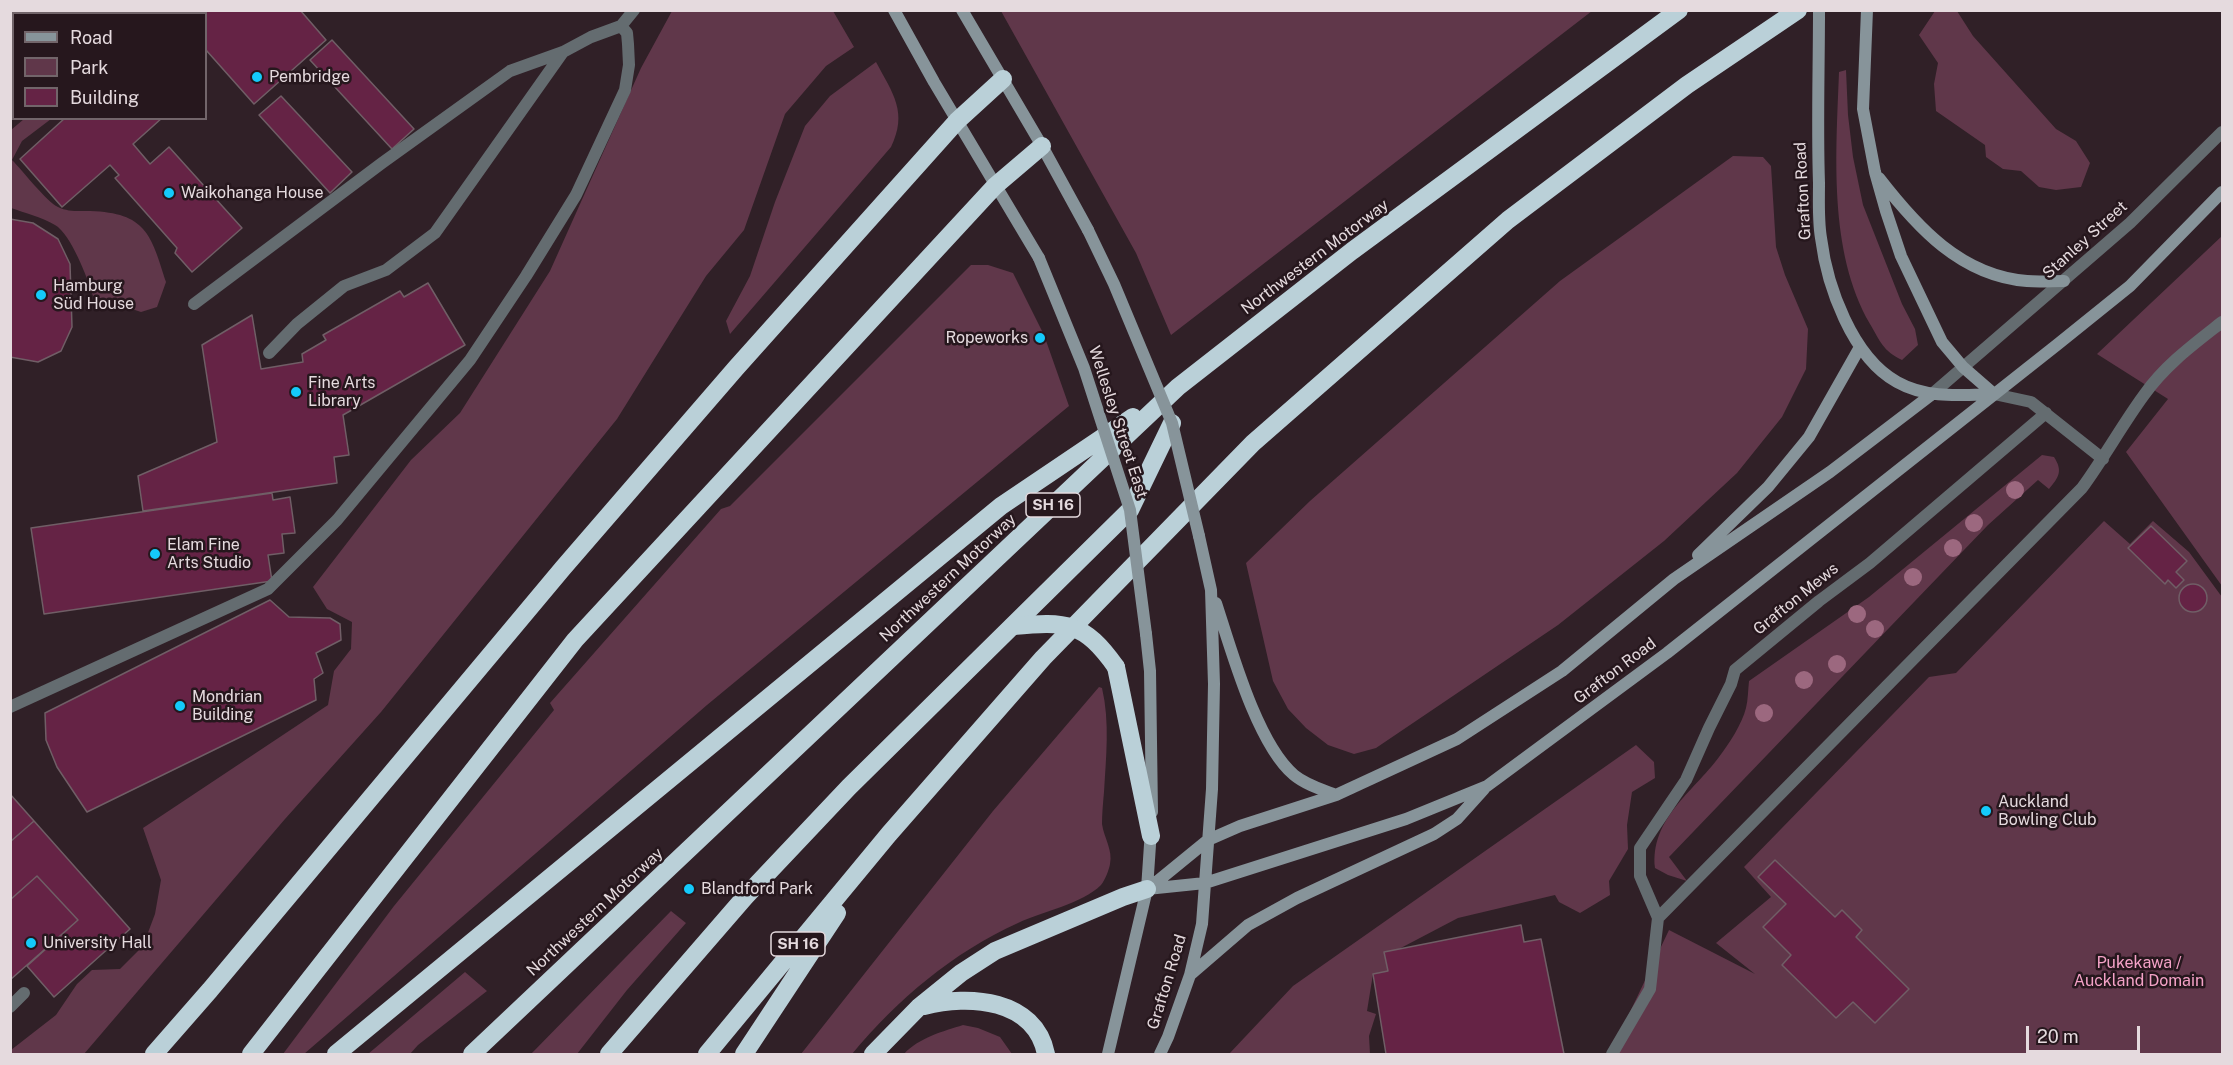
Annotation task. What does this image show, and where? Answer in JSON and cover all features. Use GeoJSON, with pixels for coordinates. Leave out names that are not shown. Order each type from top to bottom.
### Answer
{"type":"FeatureCollection","features":[{"type":"Feature","properties":{"kind":"highway","name":"Northwestern Motorway"},"geometry":{"type":"LineString","coordinates":[[472,1054],[1178,387],[1352,251],[1679,10]]}},
{"type":"Feature","properties":{"kind":"highway","name":"SH 16"},"geometry":{"type":"LineString","coordinates":[[707,1054],[889,834],[1043,658],[1253,443],[1508,220],[1687,85],[1798,10]]}},
{"type":"Feature","properties":{"kind":"highway"},"geometry":{"type":"LineString","coordinates":[[154,1054],[563,568],[736,368],[957,121],[1003,79]]}},
{"type":"Feature","properties":{"kind":"highway"},"geometry":{"type":"LineString","coordinates":[[251,1054],[575,640],[995,186],[1042,146]]}},
{"type":"Feature","properties":{"kind":"highway"},"geometry":{"type":"LineString","coordinates":[[336,1054],[1000,506],[1178,387]]}},
{"type":"Feature","properties":{"kind":"highway"},"geometry":{"type":"LineString","coordinates":[[609,1054],[746,897],[849,787],[1130,510],[1172,423]]}},
{"type":"Feature","properties":{"kind":"highway"},"geometry":{"type":"LineString","coordinates":[[1013,626],[1054,623],[1078,628],[1093,639],[1116,668],[1151,836]]}},
{"type":"Feature","properties":{"kind":"highway"},"geometry":{"type":"LineString","coordinates":[[744,1054],[889,834]]}},
{"type":"Feature","properties":{"kind":"highway"},"geometry":{"type":"LineString","coordinates":[[873,1054],[919,1007],[961,973],[995,951],[1147,889]]}},
{"type":"Feature","properties":{"kind":"highway"},"geometry":{"type":"LineString","coordinates":[[919,1007],[942,1001],[966,999],[998,1005],[1030,1023],[1038,1034],[1046,1054]]}},
{"type":"Feature","properties":{"kind":"main road","name":"Wellesley Street East"},"geometry":{"type":"LineString","coordinates":[[894,10],[934,82],[1039,258],[1084,369],[1130,510],[1150,671],[1151,836],[1147,889]]}},
{"type":"Feature","properties":{"kind":"main road"},"geometry":{"type":"LineString","coordinates":[[962,10],[1042,146],[1088,230],[1114,284],[1172,423],[1211,590],[1249,698],[1278,757],[1294,775],[1336,795]]}},
{"type":"Feature","properties":{"kind":"main road","name":"Grafton Road"},"geometry":{"type":"LineString","coordinates":[[1819,10],[1817,128],[1820,237],[1828,273],[1841,311],[1860,347],[1883,373],[1898,383],[1931,395],[1994,394]]}},
{"type":"Feature","properties":{"kind":"main road"},"geometry":{"type":"LineString","coordinates":[[1867,10],[1863,109],[1875,172],[1901,256],[1942,342],[1963,367],[1994,394],[2130,286],[2223,192]]}},
{"type":"Feature","properties":{"kind":"main road"},"geometry":{"type":"LineString","coordinates":[[1875,172],[1903,209],[1924,232],[1945,249],[1983,270],[2004,277],[2027,281],[2064,281]]}},
{"type":"Feature","properties":{"kind":"main road"},"geometry":{"type":"LineString","coordinates":[[1674,579],[1768,488],[1809,437],[1860,347]]}},
{"type":"Feature","properties":{"kind":"main road","name":"Grafton Road"},"geometry":{"type":"LineString","coordinates":[[1147,889],[1204,883],[1406,819],[1487,786],[1667,653],[1994,394]]}},
{"type":"Feature","properties":{"kind":"main road","name":"Grafton Road"},"geometry":{"type":"LineString","coordinates":[[1147,889],[1208,840],[1240,826],[1336,795],[1457,739],[1562,671],[1674,579],[1830,472],[1931,395]]}},
{"type":"Feature","properties":{"kind":"main road"},"geometry":{"type":"LineString","coordinates":[[1204,883],[1212,789],[1214,696],[1211,590]]}},
{"type":"Feature","properties":{"kind":"main road"},"geometry":{"type":"LineString","coordinates":[[1190,975],[1248,925],[1297,898],[1434,834],[1457,819],[1487,786]]}},
{"type":"Feature","properties":{"kind":"main road","name":"Grafton Road"},"geometry":{"type":"LineString","coordinates":[[1160,1054],[1190,975],[1202,924],[1204,883]]}},
{"type":"Feature","properties":{"kind":"main road"},"geometry":{"type":"LineString","coordinates":[[1108,1054],[1147,889]]}},
{"type":"Feature","properties":{"kind":"street"},"geometry":{"type":"LineString","coordinates":[[194,304],[382,163],[510,71],[563,52],[591,37],[621,26],[634,10]]}},
{"type":"Feature","properties":{"kind":"street"},"geometry":{"type":"LineString","coordinates":[[10,707],[268,589],[337,520],[470,360],[576,195],[625,90],[629,65],[628,44],[627,33],[621,26]]}},
{"type":"Feature","properties":{"kind":"street"},"geometry":{"type":"LineString","coordinates":[[269,353],[297,324],[344,286],[386,270],[435,233],[563,52]]}},
{"type":"Feature","properties":{"kind":"street","name":"Stanley Street"},"geometry":{"type":"LineString","coordinates":[[1963,367],[2130,224],[2223,132]]}},
{"type":"Feature","properties":{"kind":"street"},"geometry":{"type":"LineString","coordinates":[[1658,918],[2082,488],[2149,389],[2179,356],[2223,322]]}},
{"type":"Feature","properties":{"kind":"street","name":"Grafton Road"},"geometry":{"type":"LineString","coordinates":[[1931,395],[1963,367]]}},
{"type":"Feature","properties":{"kind":"street"},"geometry":{"type":"LineString","coordinates":[[1994,394],[2031,402],[2103,459]]}},
{"type":"Feature","properties":{"kind":"street","name":"Grafton Mews"},"geometry":{"type":"LineString","coordinates":[[1612,1054],[1650,989],[1658,918],[1640,876],[1640,848],[1686,780],[1731,684],[1735,670],[1819,601],[1870,563],[2046,413]]}},
{"type":"Feature","properties":{"kind":"street"},"geometry":{"type":"LineString","coordinates":[[10,1006],[24,993]]}},
{"type":"Feature","properties":{"kind":"green space"},"geometry":{"type":"Polygon","coordinates":[[[672,11],[833,11],[854,47],[826,66],[785,114],[744,230],[706,276],[617,419],[381,712],[285,819],[84,1054],[11,1054],[11,1050],[56,1015],[77,984],[92,970],[120,969],[143,946],[155,914],[161,880],[143,828],[328,705],[334,671],[351,649],[352,622],[327,609],[313,587],[411,460],[460,413],[550,271],[641,68],[672,11]]]}},
{"type":"Feature","properties":{"kind":"green space"},"geometry":{"type":"Polygon","coordinates":[[[1001,11],[1592,11],[1171,335],[1136,253],[1001,11]]]}},
{"type":"Feature","properties":{"kind":"green space"},"geometry":{"type":"Polygon","coordinates":[[[1935,11],[1957,11],[1973,36],[2056,129],[2076,141],[2090,163],[2081,187],[2056,190],[2039,187],[2021,171],[2003,169],[1986,157],[1985,145],[1936,111],[1934,84],[1938,63],[1919,35],[1935,11]]]}},
{"type":"Feature","properties":{"kind":"green space"},"geometry":{"type":"Polygon","coordinates":[[[876,62],[893,94],[898,113],[896,135],[891,147],[730,334],[726,321],[750,276],[775,202],[805,126],[830,96],[876,62]]]}},
{"type":"Feature","properties":{"kind":"green space"},"geometry":{"type":"Polygon","coordinates":[[[1846,70],[1853,157],[1863,205],[1902,304],[1915,329],[1918,345],[1902,360],[1883,345],[1856,296],[1841,234],[1836,168],[1837,135],[1839,72],[1846,70]]]}},
{"type":"Feature","properties":{"kind":"green space"},"geometry":{"type":"Polygon","coordinates":[[[23,120],[50,120],[22,141],[12,160],[53,204],[66,210],[123,216],[143,229],[156,251],[166,282],[157,307],[141,312],[93,296],[78,258],[61,230],[45,220],[11,208],[11,130],[23,120]]]}},
{"type":"Feature","properties":{"kind":"green space"},"geometry":{"type":"Polygon","coordinates":[[[1733,156],[1763,157],[1771,166],[1776,247],[1808,329],[1806,369],[1782,417],[1737,473],[1664,541],[1558,625],[1376,748],[1354,754],[1328,745],[1306,728],[1288,709],[1273,681],[1246,563],[1310,501],[1560,281],[1733,156]]]}},
{"type":"Feature","properties":{"kind":"green space"},"geometry":{"type":"Polygon","coordinates":[[[2222,236],[2222,586],[2126,452],[2168,399],[2097,354],[2222,236]]]}},
{"type":"Feature","properties":{"kind":"green space"},"geometry":{"type":"Polygon","coordinates":[[[971,265],[988,265],[1013,273],[1044,335],[1069,406],[707,705],[304,1054],[283,1054],[394,906],[554,710],[550,703],[721,509],[730,506],[971,265]]]}},
{"type":"Feature","properties":{"kind":"green space"},"geometry":{"type":"Polygon","coordinates":[[[2042,455],[2054,457],[2059,470],[2049,489],[2038,480],[1988,525],[1669,857],[1687,881],[1655,868],[1655,851],[1666,821],[1675,807],[1719,757],[1742,721],[1748,698],[1749,681],[1869,597],[2042,455]]]}},
{"type":"Feature","properties":{"kind":"green space","name":"Auckland Bowling Club"},"geometry":{"type":"Polygon","coordinates":[[[2104,521],[2130,544],[2153,521],[2189,552],[2222,597],[2222,1054],[1610,1054],[1669,930],[1755,974],[1716,943],[1771,897],[1744,867],[1929,677],[1956,673],[2104,521]]]}},
{"type":"Feature","properties":{"kind":"green space"},"geometry":{"type":"Polygon","coordinates":[[[1099,687],[1102,688],[1107,727],[1102,824],[1111,859],[1108,872],[1101,885],[1084,897],[1028,919],[971,948],[907,996],[852,1054],[801,1054],[993,811],[1099,687]]]}},
{"type":"Feature","properties":{"kind":"green space"},"geometry":{"type":"Polygon","coordinates":[[[1636,745],[1654,762],[1655,778],[1632,792],[1627,825],[1628,849],[1609,881],[1610,895],[1580,913],[1559,902],[1555,895],[1458,918],[1397,950],[1384,952],[1388,971],[1373,974],[1367,1011],[1376,1014],[1369,1036],[1370,1054],[1229,1054],[1293,986],[1636,745]]]}},
{"type":"Feature","properties":{"kind":"green space"},"geometry":{"type":"Polygon","coordinates":[[[671,911],[686,923],[627,990],[577,1054],[531,1054],[671,911]]]}},
{"type":"Feature","properties":{"kind":"green space"},"geometry":{"type":"Polygon","coordinates":[[[465,972],[487,991],[418,1045],[410,1054],[368,1054],[465,972]]]}},
{"type":"Feature","properties":{"kind":"green space"},"geometry":{"type":"Polygon","coordinates":[[[963,1025],[1000,1037],[1012,1054],[904,1054],[924,1039],[963,1025]]]}},
{"type":"Feature","properties":{"kind":"building"},"geometry":{"type":"Polygon","coordinates":[[[108,10],[143,10],[141,12],[106,12],[108,10]]]}},
{"type":"Feature","properties":{"kind":"building","name":"Pembridge"},"geometry":{"type":"Polygon","coordinates":[[[171,10],[300,10],[326,40],[254,104],[207,51],[207,12],[172,12],[171,10]]]}},
{"type":"Feature","properties":{"kind":"building"},"geometry":{"type":"Polygon","coordinates":[[[332,40],[414,129],[392,149],[310,60],[332,40]]]}},
{"type":"Feature","properties":{"kind":"building"},"geometry":{"type":"Polygon","coordinates":[[[281,96],[352,172],[330,193],[259,115],[281,96]]]}},
{"type":"Feature","properties":{"kind":"building","name":"Waikohanga House"},"geometry":{"type":"Polygon","coordinates":[[[63,120],[160,120],[133,144],[150,164],[169,147],[242,228],[192,272],[175,253],[177,248],[115,178],[119,175],[110,165],[62,207],[20,159],[63,120]]]}},
{"type":"Feature","properties":{"kind":"building","name":"Hamburg Süd House"},"geometry":{"type":"Polygon","coordinates":[[[10,219],[33,223],[58,239],[70,264],[72,327],[61,351],[38,362],[10,357],[10,219]]]}},
{"type":"Feature","properties":{"kind":"building","name":"Fine Arts Library"},"geometry":{"type":"Polygon","coordinates":[[[428,283],[465,345],[343,415],[349,455],[334,457],[337,483],[143,511],[138,476],[217,442],[202,345],[252,315],[261,369],[303,362],[302,354],[326,340],[323,335],[400,291],[404,297],[428,283]]]}},
{"type":"Feature","properties":{"kind":"building","name":"Elam Fine Arts Studio"},"geometry":{"type":"Polygon","coordinates":[[[272,493],[273,500],[290,497],[295,533],[282,534],[284,553],[268,555],[272,581],[44,614],[31,528],[272,493]]]}},
{"type":"Feature","properties":{"kind":"building"},"geometry":{"type":"Polygon","coordinates":[[[2151,526],[2187,561],[2176,572],[2184,580],[2176,588],[2168,580],[2165,584],[2128,548],[2151,526]]]}},
{"type":"Feature","properties":{"kind":"building"},"geometry":{"type":"Polygon","coordinates":[[[2193,584],[2203,588],[2207,598],[2203,608],[2193,612],[2183,608],[2179,598],[2183,588],[2193,584]]]}},
{"type":"Feature","properties":{"kind":"building","name":"Mondrian Building"},"geometry":{"type":"Polygon","coordinates":[[[270,600],[289,617],[330,618],[340,624],[341,640],[316,653],[323,673],[314,679],[316,700],[87,812],[57,767],[46,740],[45,713],[270,600]]]}},
{"type":"Feature","properties":{"kind":"building"},"geometry":{"type":"Polygon","coordinates":[[[10,794],[34,821],[10,842],[10,794]]]}},
{"type":"Feature","properties":{"kind":"building"},"geometry":{"type":"Polygon","coordinates":[[[34,821],[130,929],[54,997],[27,966],[78,920],[37,876],[10,900],[10,842],[34,821]]]}},
{"type":"Feature","properties":{"kind":"building"},"geometry":{"type":"Polygon","coordinates":[[[1775,860],[1835,917],[1842,910],[1862,930],[1856,937],[1909,989],[1875,1023],[1853,1002],[1836,1018],[1782,965],[1791,955],[1763,927],[1786,904],[1758,877],[1775,860]]]}},
{"type":"Feature","properties":{"kind":"building","name":"University Hall"},"geometry":{"type":"Polygon","coordinates":[[[37,876],[78,920],[10,980],[10,900],[37,876]]]}},
{"type":"Feature","properties":{"kind":"building"},"geometry":{"type":"Polygon","coordinates":[[[1521,925],[1524,942],[1541,939],[1564,1054],[1386,1054],[1373,974],[1388,971],[1384,952],[1521,925]]]}},
{"type":"Feature","properties":{"kind":"place","name":"Pembridge"},"geometry":{"type":"Point","coordinates":[257,77]}},
{"type":"Feature","properties":{"kind":"place","name":"Waikohanga House"},"geometry":{"type":"Point","coordinates":[169,193]}},
{"type":"Feature","properties":{"kind":"place","name":"Hamburg Süd House"},"geometry":{"type":"Point","coordinates":[41,295]}},
{"type":"Feature","properties":{"kind":"place","name":"Ropeworks"},"geometry":{"type":"Point","coordinates":[1040,338]}},
{"type":"Feature","properties":{"kind":"place","name":"Fine Arts Library"},"geometry":{"type":"Point","coordinates":[296,392]}},
{"type":"Feature","properties":{"kind":"place","name":"Elam Fine Arts Studio"},"geometry":{"type":"Point","coordinates":[155,554]}},
{"type":"Feature","properties":{"kind":"place","name":"Mondrian Building"},"geometry":{"type":"Point","coordinates":[180,706]}},
{"type":"Feature","properties":{"kind":"place","name":"Auckland Bowling Club"},"geometry":{"type":"Point","coordinates":[1986,811]}},
{"type":"Feature","properties":{"kind":"place","name":"Blandford Park"},"geometry":{"type":"Point","coordinates":[689,889]}},
{"type":"Feature","properties":{"kind":"place","name":"University Hall"},"geometry":{"type":"Point","coordinates":[31,943]}},
{"type":"Feature","properties":{"kind":"park label","name":"Pukekawa / Auckland Domain"},"geometry":{"type":"Point","coordinates":[2139,972]}}]}
